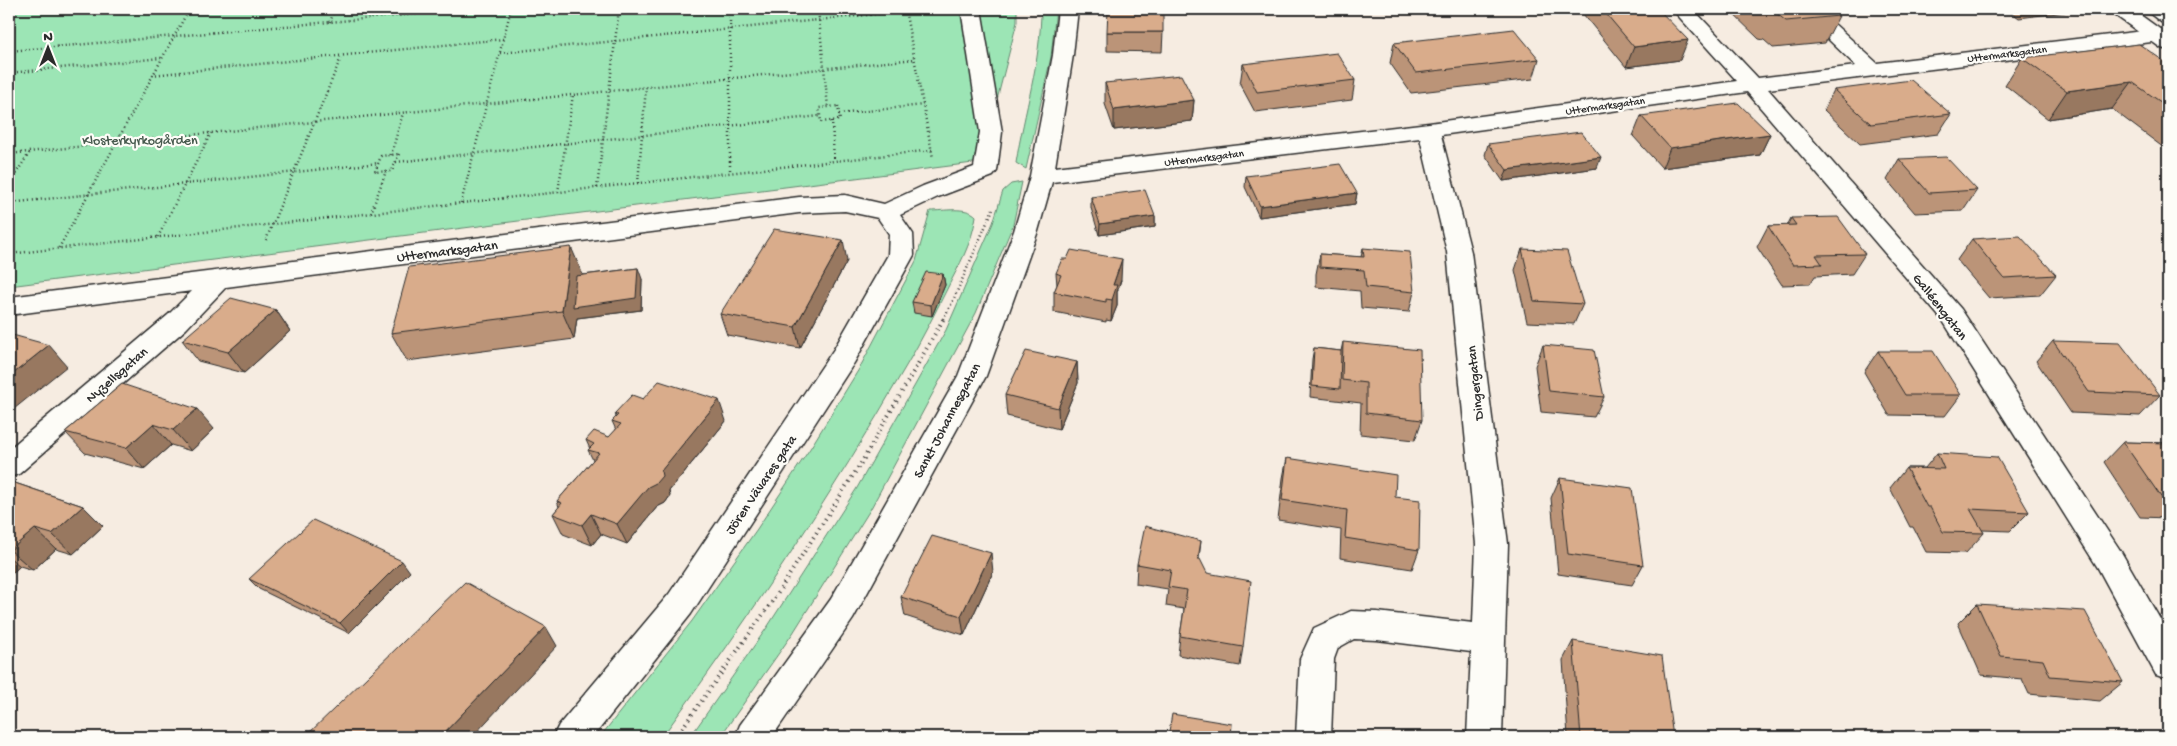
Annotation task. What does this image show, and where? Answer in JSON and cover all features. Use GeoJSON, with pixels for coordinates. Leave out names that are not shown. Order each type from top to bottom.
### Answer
{"type":"FeatureCollection","features":[{"type":"Feature","properties":{"kind":"street"},"geometry":{"type":"LineString","coordinates":[[886,212],[931,190],[940,189],[985,171],[991,132],[971,9]]}},
{"type":"Feature","properties":{"kind":"street","name":"Sankt Johannesgatan"},"geometry":{"type":"LineString","coordinates":[[752,737],[842,609],[972,376],[1026,231],[1042,176],[1068,9]]}},
{"type":"Feature","properties":{"kind":"street","name":"Galléengatan"},"geometry":{"type":"LineString","coordinates":[[1682,9],[1752,85],[1952,316],[2109,559],[2168,664]]}},
{"type":"Feature","properties":{"kind":"street"},"geometry":{"type":"LineString","coordinates":[[1807,9],[1872,70]]}},
{"type":"Feature","properties":{"kind":"street"},"geometry":{"type":"LineString","coordinates":[[2119,9],[2164,38]]}},
{"type":"Feature","properties":{"kind":"street"},"geometry":{"type":"LineString","coordinates":[[2154,9],[2168,18]]}},
{"type":"Feature","properties":{"kind":"street","name":"Uttermarksgatan"},"geometry":{"type":"LineString","coordinates":[[1042,176],[1429,130],[1872,70],[2164,38]]}},
{"type":"Feature","properties":{"kind":"street","name":"Dingergatan"},"geometry":{"type":"LineString","coordinates":[[1429,130],[1462,271],[1492,544],[1485,737]]}},
{"type":"Feature","properties":{"kind":"street","name":"Uttermarksgatan"},"geometry":{"type":"LineString","coordinates":[[9,306],[799,205],[845,203],[886,212]]}},
{"type":"Feature","properties":{"kind":"street","name":"Jören Vävares gata"},"geometry":{"type":"LineString","coordinates":[[571,737],[680,604],[844,356],[902,255],[901,234],[886,212]]}},
{"type":"Feature","properties":{"kind":"street","name":"Nyzellsgatan"},"geometry":{"type":"LineString","coordinates":[[9,466],[177,322],[220,278]]}},
{"type":"Feature","properties":{"kind":"street"},"geometry":{"type":"LineString","coordinates":[[1314,737],[1317,658],[1326,638],[1351,625],[1377,626],[1488,640]]}},
{"type":"Feature","properties":{"kind":"path"},"geometry":{"type":"LineString","coordinates":[[59,248],[188,9]]}},
{"type":"Feature","properties":{"kind":"path"},"geometry":{"type":"LineString","coordinates":[[330,22],[335,9]]}},
{"type":"Feature","properties":{"kind":"path"},"geometry":{"type":"LineString","coordinates":[[9,51],[473,9]]}},
{"type":"Feature","properties":{"kind":"path"},"geometry":{"type":"LineString","coordinates":[[461,203],[511,9]]}},
{"type":"Feature","properties":{"kind":"path"},"geometry":{"type":"LineString","coordinates":[[597,188],[619,9]]}},
{"type":"Feature","properties":{"kind":"path"},"geometry":{"type":"LineString","coordinates":[[730,9],[730,173]]}},
{"type":"Feature","properties":{"kind":"path"},"geometry":{"type":"LineString","coordinates":[[818,9],[828,107]]}},
{"type":"Feature","properties":{"kind":"path"},"geometry":{"type":"LineString","coordinates":[[500,53],[905,10],[940,189]]}},
{"type":"Feature","properties":{"kind":"path"},"geometry":{"type":"LineString","coordinates":[[152,75],[503,39]]}},
{"type":"Feature","properties":{"kind":"path"},"geometry":{"type":"LineString","coordinates":[[9,59],[16,50]]}},
{"type":"Feature","properties":{"kind":"path"},"geometry":{"type":"LineString","coordinates":[[263,248],[296,172],[314,122],[342,55]]}},
{"type":"Feature","properties":{"kind":"path"},"geometry":{"type":"LineString","coordinates":[[9,73],[161,58]]}},
{"type":"Feature","properties":{"kind":"path"},"geometry":{"type":"LineString","coordinates":[[9,154],[915,60]]}},
{"type":"Feature","properties":{"kind":"path"},"geometry":{"type":"LineString","coordinates":[[638,183],[646,87]]}},
{"type":"Feature","properties":{"kind":"path"},"geometry":{"type":"LineString","coordinates":[[558,192],[573,95]]}},
{"type":"Feature","properties":{"kind":"path"},"geometry":{"type":"LineString","coordinates":[[839,114],[923,105]]}},
{"type":"Feature","properties":{"kind":"path"},"geometry":{"type":"LineString","coordinates":[[838,106],[839,114],[840,120],[821,122],[819,108],[838,106]]}},
{"type":"Feature","properties":{"kind":"path"},"geometry":{"type":"LineString","coordinates":[[391,155],[403,113]]}},
{"type":"Feature","properties":{"kind":"path"},"geometry":{"type":"LineString","coordinates":[[396,162],[820,116]]}},
{"type":"Feature","properties":{"kind":"path"},"geometry":{"type":"LineString","coordinates":[[832,121],[834,161]]}},
{"type":"Feature","properties":{"kind":"path"},"geometry":{"type":"LineString","coordinates":[[158,237],[211,133]]}},
{"type":"Feature","properties":{"kind":"path"},"geometry":{"type":"LineString","coordinates":[[9,254],[932,150]]}},
{"type":"Feature","properties":{"kind":"path"},"geometry":{"type":"LineString","coordinates":[[9,184],[30,152]]}},
{"type":"Feature","properties":{"kind":"path"},"geometry":{"type":"LineString","coordinates":[[399,154],[392,171],[374,172],[382,156],[391,155],[399,154]]}},
{"type":"Feature","properties":{"kind":"path"},"geometry":{"type":"LineString","coordinates":[[9,203],[378,163]]}},
{"type":"Feature","properties":{"kind":"path"},"geometry":{"type":"LineString","coordinates":[[371,213],[386,171]]}},
{"type":"Feature","properties":{"kind":"path"},"geometry":{"type":"LineString","coordinates":[[676,737],[774,599],[863,460],[952,303],[995,204]]}},
{"type":"Feature","properties":{"kind":"green space","name":"Klosterkyrkogården"},"geometry":{"type":"Polygon","coordinates":[[[9,9],[1017,9],[1017,22],[981,162],[9,286],[9,9]]]}},
{"type":"Feature","properties":{"kind":"green space"},"geometry":{"type":"Polygon","coordinates":[[[1041,9],[1056,9],[1051,57],[1026,169],[1016,163],[1035,68],[1041,9]]]}},
{"type":"Feature","properties":{"kind":"green space"},"geometry":{"type":"Polygon","coordinates":[[[1022,182],[1013,225],[976,313],[870,510],[793,633],[720,737],[690,737],[768,626],[857,488],[946,330],[993,223],[1003,191],[1011,184],[1022,182]]]}},
{"type":"Feature","properties":{"kind":"green space"},"geometry":{"type":"Polygon","coordinates":[[[961,210],[972,213],[976,216],[971,236],[960,263],[922,338],[849,462],[727,647],[662,737],[600,737],[692,621],[757,529],[811,447],[859,369],[916,261],[930,211],[961,210]]]}},
{"type":"Feature","properties":{"kind":"building"},"geometry":{"type":"Polygon","coordinates":[[[1108,9],[1163,9],[1163,32],[1107,32],[1108,9]]]}},
{"type":"Feature","properties":{"kind":"building"},"geometry":{"type":"Polygon","coordinates":[[[1602,9],[1658,9],[1688,40],[1634,47],[1602,9]]]}},
{"type":"Feature","properties":{"kind":"building"},"geometry":{"type":"Polygon","coordinates":[[[1767,9],[1831,9],[1839,16],[1786,21],[1767,9]]]}},
{"type":"Feature","properties":{"kind":"building"},"geometry":{"type":"Polygon","coordinates":[[[1514,29],[1539,59],[1416,73],[1394,43],[1514,29]]]}},
{"type":"Feature","properties":{"kind":"building"},"geometry":{"type":"Polygon","coordinates":[[[2139,44],[2168,64],[2168,107],[2132,82],[2067,91],[2022,58],[2139,44]]]}},
{"type":"Feature","properties":{"kind":"building"},"geometry":{"type":"Polygon","coordinates":[[[1337,53],[1355,80],[1257,92],[1243,64],[1337,53]]]}},
{"type":"Feature","properties":{"kind":"building"},"geometry":{"type":"Polygon","coordinates":[[[1181,75],[1194,100],[1114,110],[1105,83],[1181,75]]]}},
{"type":"Feature","properties":{"kind":"building"},"geometry":{"type":"Polygon","coordinates":[[[1911,80],[1951,114],[1871,124],[1834,90],[1911,80]]]}},
{"type":"Feature","properties":{"kind":"building"},"geometry":{"type":"Polygon","coordinates":[[[1738,103],[1770,134],[1670,148],[1641,116],[1738,103]]]}},
{"type":"Feature","properties":{"kind":"building"},"geometry":{"type":"Polygon","coordinates":[[[1581,132],[1601,157],[1507,170],[1488,144],[1581,132]]]}},
{"type":"Feature","properties":{"kind":"building"},"geometry":{"type":"Polygon","coordinates":[[[1946,157],[1977,190],[1929,193],[1899,159],[1946,157]]]}},
{"type":"Feature","properties":{"kind":"building"},"geometry":{"type":"Polygon","coordinates":[[[1340,164],[1357,193],[1260,206],[1246,176],[1340,164]]]}},
{"type":"Feature","properties":{"kind":"building"},"geometry":{"type":"Polygon","coordinates":[[[1145,190],[1155,216],[1100,224],[1091,197],[1145,190]]]}},
{"type":"Feature","properties":{"kind":"building"},"geometry":{"type":"Polygon","coordinates":[[[1838,217],[1865,254],[1816,255],[1822,264],[1793,265],[1768,226],[1796,225],[1791,218],[1838,217]]]}},
{"type":"Feature","properties":{"kind":"building"},"geometry":{"type":"Polygon","coordinates":[[[774,229],[843,240],[795,327],[720,314],[774,229]]]}},
{"type":"Feature","properties":{"kind":"building"},"geometry":{"type":"Polygon","coordinates":[[[2020,236],[2056,275],[2004,278],[1972,239],[2020,236]]]}},
{"type":"Feature","properties":{"kind":"building"},"geometry":{"type":"Polygon","coordinates":[[[571,247],[562,311],[391,333],[409,267],[571,247]]]}},
{"type":"Feature","properties":{"kind":"building"},"geometry":{"type":"Polygon","coordinates":[[[1363,248],[1410,252],[1414,292],[1366,287],[1364,270],[1320,267],[1320,254],[1364,257],[1363,248]]]}},
{"type":"Feature","properties":{"kind":"building"},"geometry":{"type":"Polygon","coordinates":[[[1522,249],[1567,251],[1583,304],[1534,301],[1522,249]]]}},
{"type":"Feature","properties":{"kind":"building"},"geometry":{"type":"Polygon","coordinates":[[[1071,250],[1122,259],[1113,285],[1117,285],[1112,300],[1106,299],[1106,302],[1054,292],[1061,275],[1056,273],[1062,259],[1067,259],[1071,250]]]}},
{"type":"Feature","properties":{"kind":"building"},"geometry":{"type":"Polygon","coordinates":[[[638,268],[636,298],[573,307],[576,276],[638,268]]]}},
{"type":"Feature","properties":{"kind":"building"},"geometry":{"type":"Polygon","coordinates":[[[926,272],[943,274],[931,305],[912,302],[926,272]]]}},
{"type":"Feature","properties":{"kind":"building"},"geometry":{"type":"Polygon","coordinates":[[[231,298],[276,310],[228,352],[182,340],[231,298]]]}},
{"type":"Feature","properties":{"kind":"building"},"geometry":{"type":"Polygon","coordinates":[[[9,334],[49,345],[9,377],[9,334]]]}},
{"type":"Feature","properties":{"kind":"building"},"geometry":{"type":"Polygon","coordinates":[[[2053,341],[2120,343],[2160,395],[2089,392],[2053,341]]]}},
{"type":"Feature","properties":{"kind":"building"},"geometry":{"type":"Polygon","coordinates":[[[1343,342],[1420,350],[1422,420],[1366,413],[1366,383],[1342,380],[1343,342]]]}},
{"type":"Feature","properties":{"kind":"building"},"geometry":{"type":"Polygon","coordinates":[[[1543,345],[1594,350],[1604,397],[1549,391],[1543,345]]]}},
{"type":"Feature","properties":{"kind":"building"},"geometry":{"type":"Polygon","coordinates":[[[1314,348],[1341,351],[1340,389],[1312,386],[1314,348]]]}},
{"type":"Feature","properties":{"kind":"building"},"geometry":{"type":"Polygon","coordinates":[[[1026,351],[1077,362],[1058,408],[1005,395],[1026,351]]]}},
{"type":"Feature","properties":{"kind":"building"},"geometry":{"type":"Polygon","coordinates":[[[1878,351],[1933,351],[1961,395],[1905,395],[1878,351]]]}},
{"type":"Feature","properties":{"kind":"building"},"geometry":{"type":"Polygon","coordinates":[[[659,381],[719,400],[661,471],[662,476],[656,483],[648,487],[617,524],[591,514],[582,525],[553,514],[562,503],[557,501],[599,453],[588,450],[594,444],[586,440],[594,431],[609,437],[621,424],[612,421],[618,415],[615,413],[632,395],[643,399],[659,381]]]}},
{"type":"Feature","properties":{"kind":"building"},"geometry":{"type":"Polygon","coordinates":[[[122,384],[197,409],[173,430],[153,424],[126,448],[65,432],[122,384]]]}},
{"type":"Feature","properties":{"kind":"building"},"geometry":{"type":"Polygon","coordinates":[[[2123,442],[2168,443],[2168,497],[2161,497],[2123,442]]]}},
{"type":"Feature","properties":{"kind":"building"},"geometry":{"type":"Polygon","coordinates":[[[1937,453],[1997,457],[2029,512],[1970,509],[1984,533],[1943,532],[1906,468],[1944,469],[1937,453]]]}},
{"type":"Feature","properties":{"kind":"building"},"geometry":{"type":"Polygon","coordinates":[[[1287,458],[1396,475],[1395,497],[1420,500],[1419,550],[1345,538],[1347,510],[1282,500],[1287,458]]]}},
{"type":"Feature","properties":{"kind":"building"},"geometry":{"type":"Polygon","coordinates":[[[1560,478],[1632,488],[1643,565],[1568,554],[1560,478]]]}},
{"type":"Feature","properties":{"kind":"building"},"geometry":{"type":"Polygon","coordinates":[[[9,481],[83,506],[52,534],[35,529],[9,550],[9,481]]]}},
{"type":"Feature","properties":{"kind":"building"},"geometry":{"type":"Polygon","coordinates":[[[313,520],[402,561],[340,623],[249,579],[313,520]]]}},
{"type":"Feature","properties":{"kind":"building"},"geometry":{"type":"Polygon","coordinates":[[[1145,526],[1201,541],[1198,559],[1200,559],[1207,573],[1251,581],[1243,647],[1180,636],[1187,590],[1168,587],[1171,570],[1137,564],[1145,526]]]}},
{"type":"Feature","properties":{"kind":"building"},"geometry":{"type":"Polygon","coordinates":[[[932,536],[991,553],[961,616],[901,597],[932,536]]]}},
{"type":"Feature","properties":{"kind":"building"},"geometry":{"type":"Polygon","coordinates":[[[465,582],[546,627],[440,737],[305,737],[465,582]]]}},
{"type":"Feature","properties":{"kind":"building"},"geometry":{"type":"Polygon","coordinates":[[[1977,604],[2085,611],[2123,682],[2050,676],[2043,660],[2001,656],[1977,604]]]}},
{"type":"Feature","properties":{"kind":"building"},"geometry":{"type":"Polygon","coordinates":[[[1573,641],[1662,656],[1673,737],[1581,737],[1573,641]]]}},
{"type":"Feature","properties":{"kind":"building"},"geometry":{"type":"Polygon","coordinates":[[[1172,714],[1232,724],[1231,737],[1168,737],[1172,714]]]}}]}
